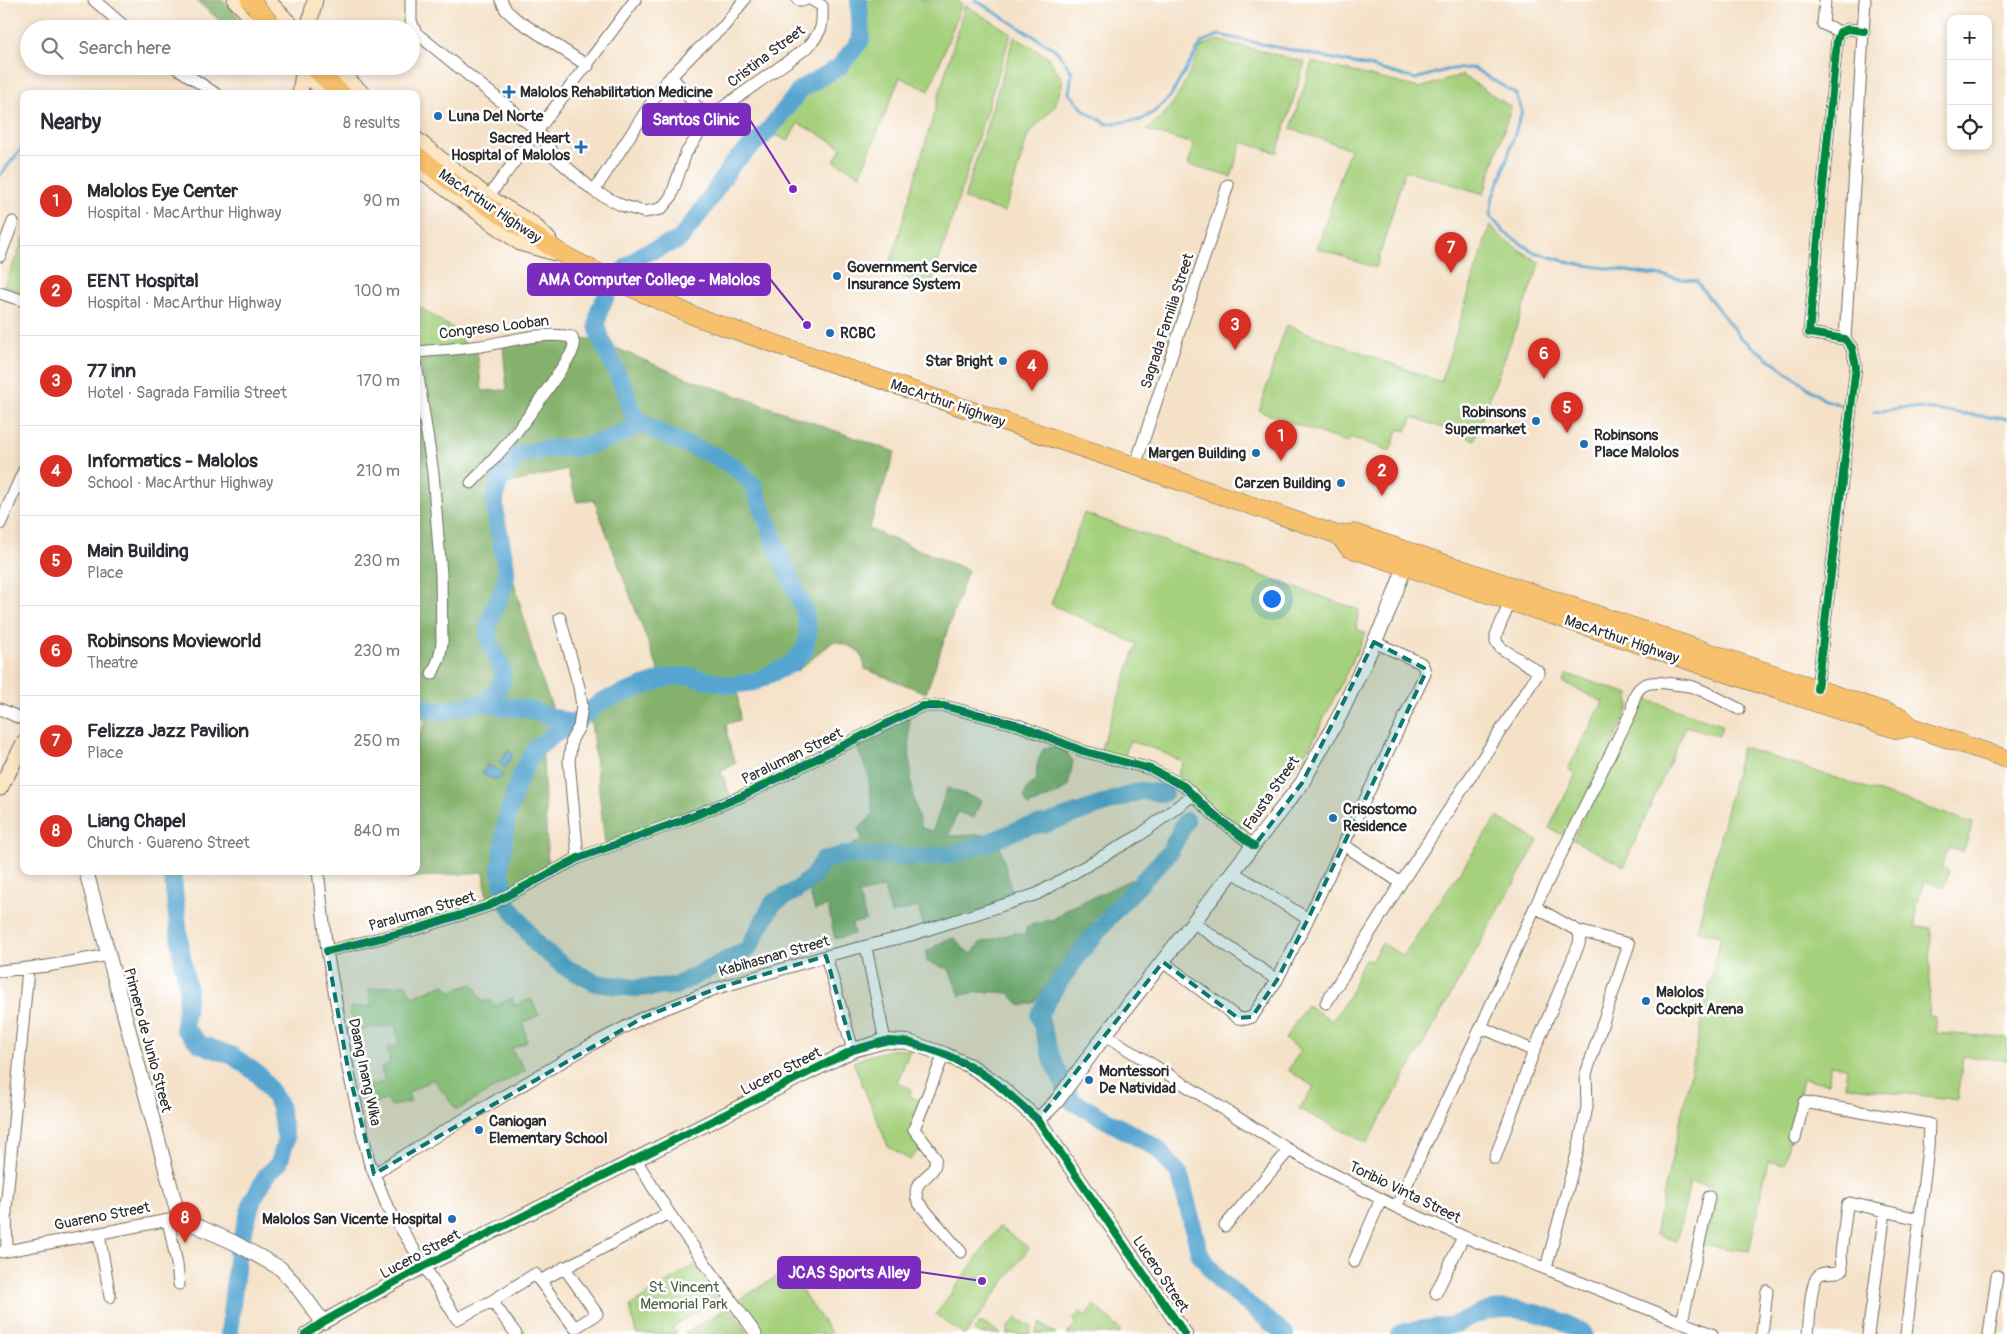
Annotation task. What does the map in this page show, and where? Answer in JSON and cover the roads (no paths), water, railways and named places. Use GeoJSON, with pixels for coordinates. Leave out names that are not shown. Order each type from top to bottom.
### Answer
{"type":"FeatureCollection","features":[{"type":"Feature","properties":{"kind":"highway"},"geometry":{"type":"LineString","coordinates":[[250,0],[267,20]]}},
{"type":"Feature","properties":{"kind":"highway"},"geometry":{"type":"LineString","coordinates":[[314,75],[336,90]]}},
{"type":"Feature","properties":{"kind":"highway","name":"MacArthur Highway"},"geometry":{"type":"LineString","coordinates":[[420,158],[497,213],[564,255],[627,286],[727,328],[1338,536],[1349,548],[1408,559],[1573,614],[1888,727],[1898,730],[1912,727]]}},
{"type":"Feature","properties":{"kind":"highway","name":"MacArthur Highway"},"geometry":{"type":"LineString","coordinates":[[1408,559],[1510,602],[1573,614],[1817,689],[1901,717],[1912,727],[2007,759]]}},
{"type":"Feature","properties":{"kind":"main road"},"geometry":{"type":"LineString","coordinates":[[235,0],[254,20]]}},
{"type":"Feature","properties":{"kind":"main road"},"geometry":{"type":"LineString","coordinates":[[268,0],[287,20]]}},
{"type":"Feature","properties":{"kind":"main road"},"geometry":{"type":"LineString","coordinates":[[310,20],[315,0]]}},
{"type":"Feature","properties":{"kind":"main road"},"geometry":{"type":"LineString","coordinates":[[301,90],[303,75]]}},
{"type":"Feature","properties":{"kind":"main road"},"geometry":{"type":"LineString","coordinates":[[310,75],[323,90]]}},
{"type":"Feature","properties":{"kind":"main road"},"geometry":{"type":"LineString","coordinates":[[343,75],[359,90]]}},
{"type":"Feature","properties":{"kind":"main road","name":"MacArthur Highway"},"geometry":{"type":"LineString","coordinates":[[420,142],[488,197],[533,224],[564,255]]}},
{"type":"Feature","properties":{"kind":"main road","name":"MacArthur Highway"},"geometry":{"type":"LineString","coordinates":[[420,170],[520,243],[564,255]]}},
{"type":"Feature","properties":{"kind":"main road"},"geometry":{"type":"LineString","coordinates":[[0,788],[20,750]]}},
{"type":"Feature","properties":{"kind":"street"},"geometry":{"type":"LineString","coordinates":[[94,0],[117,20]]}},
{"type":"Feature","properties":{"kind":"street"},"geometry":{"type":"LineString","coordinates":[[410,0],[411,20]]}},
{"type":"Feature","properties":{"kind":"street"},"geometry":{"type":"LineString","coordinates":[[501,0],[506,10],[516,19],[588,66]]}},
{"type":"Feature","properties":{"kind":"street"},"geometry":{"type":"LineString","coordinates":[[488,197],[588,66],[635,0]]}},
{"type":"Feature","properties":{"kind":"street"},"geometry":{"type":"LineString","coordinates":[[420,37],[538,131],[556,158],[594,191],[663,85],[725,25],[744,0]]}},
{"type":"Feature","properties":{"kind":"street"},"geometry":{"type":"LineString","coordinates":[[798,0],[805,0]]}},
{"type":"Feature","properties":{"kind":"street"},"geometry":{"type":"LineString","coordinates":[[1825,0],[1823,24],[1840,32],[1848,29],[1864,31]]}},
{"type":"Feature","properties":{"kind":"street"},"geometry":{"type":"LineString","coordinates":[[1817,689],[1854,397],[1856,358],[1852,348],[1845,339],[1865,0]]}},
{"type":"Feature","properties":{"kind":"street","name":"Cristina Street"},"geometry":{"type":"LineString","coordinates":[[594,191],[621,205],[644,212],[661,209],[671,197],[686,153],[708,120],[808,47],[822,29],[817,3]]}},
{"type":"Feature","properties":{"kind":"street"},"geometry":{"type":"LineString","coordinates":[[1840,32],[1837,40],[1808,333],[1845,339]]}},
{"type":"Feature","properties":{"kind":"street"},"geometry":{"type":"LineString","coordinates":[[188,75],[210,90]]}},
{"type":"Feature","properties":{"kind":"street"},"geometry":{"type":"LineString","coordinates":[[671,76],[708,120]]}},
{"type":"Feature","properties":{"kind":"street","name":"Sagrada Familia Street"},"geometry":{"type":"LineString","coordinates":[[1135,466],[1228,185]]}},
{"type":"Feature","properties":{"kind":"street"},"geometry":{"type":"LineString","coordinates":[[0,256],[13,222]]}},
{"type":"Feature","properties":{"kind":"street"},"geometry":{"type":"LineString","coordinates":[[0,292],[20,299]]}},
{"type":"Feature","properties":{"kind":"street","name":"Congreso Looban"},"geometry":{"type":"LineString","coordinates":[[420,352],[479,346],[560,334],[572,337],[574,346],[571,354],[541,400],[488,467],[471,483]]}},
{"type":"Feature","properties":{"kind":"street"},"geometry":{"type":"LineString","coordinates":[[420,389],[433,473],[441,575],[442,643],[439,660],[432,674]]}},
{"type":"Feature","properties":{"kind":"street"},"geometry":{"type":"LineString","coordinates":[[0,524],[20,479]]}},
{"type":"Feature","properties":{"kind":"street","name":"Fausta Street"},"geometry":{"type":"LineString","coordinates":[[1038,1120],[1056,1102],[1105,1035],[1302,783],[1340,715],[1374,642],[1408,559]]}},
{"type":"Feature","properties":{"kind":"street"},"geometry":{"type":"LineString","coordinates":[[1326,1003],[1401,883],[1539,672],[1501,648],[1496,642],[1496,635],[1510,602]]}},
{"type":"Feature","properties":{"kind":"street"},"geometry":{"type":"LineString","coordinates":[[560,618],[579,687],[582,706],[579,727],[572,739],[569,761],[578,858]]}},
{"type":"Feature","properties":{"kind":"street"},"geometry":{"type":"LineString","coordinates":[[1163,962],[1238,1018],[1246,1019],[1252,1017],[1277,980],[1308,920],[1425,674],[1424,668],[1420,664],[1374,642]]}},
{"type":"Feature","properties":{"kind":"street"},"geometry":{"type":"LineString","coordinates":[[1396,1207],[1535,907],[1632,710],[1632,699],[1638,689],[1644,684],[1658,682],[1695,687],[1739,710]]}},
{"type":"Feature","properties":{"kind":"street","name":"Paraluman Street"},"geometry":{"type":"LineString","coordinates":[[327,951],[413,930],[488,906],[578,858],[689,818],[742,796],[922,706],[944,706],[1018,725],[1083,751],[1151,769],[1184,786],[1216,817],[1254,846]]}},
{"type":"Feature","properties":{"kind":"street"},"geometry":{"type":"LineString","coordinates":[[0,709],[20,718]]}},
{"type":"Feature","properties":{"kind":"street","name":"Kabihasnan Street"},"geometry":{"type":"LineString","coordinates":[[374,1174],[589,1046],[644,1017],[718,988],[826,956],[920,933],[1037,894],[1140,835],[1194,795]]}},
{"type":"Feature","properties":{"kind":"street"},"geometry":{"type":"LineString","coordinates":[[1344,845],[1401,883]]}},
{"type":"Feature","properties":{"kind":"street"},"geometry":{"type":"LineString","coordinates":[[1233,872],[1308,920]]}},
{"type":"Feature","properties":{"kind":"street","name":"Primero de Junio Street"},"geometry":{"type":"LineString","coordinates":[[87,875],[109,955],[174,1219]]}},
{"type":"Feature","properties":{"kind":"street","name":"Daang Inang Wika"},"geometry":{"type":"LineString","coordinates":[[318,875],[327,951],[348,1068],[374,1174],[387,1206],[457,1319],[492,1301]]}},
{"type":"Feature","properties":{"kind":"street"},"geometry":{"type":"LineString","coordinates":[[1535,907],[1578,931],[1629,944],[1586,1074],[1586,1116],[1546,1268]]}},
{"type":"Feature","properties":{"kind":"street"},"geometry":{"type":"LineString","coordinates":[[1194,923],[1277,980]]}},
{"type":"Feature","properties":{"kind":"street"},"geometry":{"type":"LineString","coordinates":[[1495,1158],[1534,1051],[1579,944],[1580,936],[1578,931]]}},
{"type":"Feature","properties":{"kind":"street"},"geometry":{"type":"LineString","coordinates":[[866,947],[885,1041]]}},
{"type":"Feature","properties":{"kind":"street"},"geometry":{"type":"LineString","coordinates":[[0,971],[28,969],[109,955]]}},
{"type":"Feature","properties":{"kind":"street"},"geometry":{"type":"LineString","coordinates":[[826,956],[853,1050]]}},
{"type":"Feature","properties":{"kind":"street"},"geometry":{"type":"LineString","coordinates":[[4,1251],[3,1207],[28,969]]}},
{"type":"Feature","properties":{"kind":"street"},"geometry":{"type":"LineString","coordinates":[[1481,1026],[1534,1051]]}},
{"type":"Feature","properties":{"kind":"street","name":"Toribio Vinta Street"},"geometry":{"type":"LineString","coordinates":[[1105,1035],[1289,1150],[1396,1207],[1463,1236],[1712,1334]]}},
{"type":"Feature","properties":{"kind":"street","name":"Lucero Street"},"geometry":{"type":"LineString","coordinates":[[305,1334],[424,1266],[853,1050],[885,1041],[908,1042],[972,1066],[996,1083],[1038,1120],[1185,1334]]}},
{"type":"Feature","properties":{"kind":"street"},"geometry":{"type":"LineString","coordinates":[[944,1054],[914,1129],[934,1157],[935,1164],[932,1170],[915,1188],[914,1194],[918,1202],[961,1252]]}},
{"type":"Feature","properties":{"kind":"street"},"geometry":{"type":"LineString","coordinates":[[1796,1138],[1804,1102],[1929,1124],[1906,1334]]}},
{"type":"Feature","properties":{"kind":"street"},"geometry":{"type":"LineString","coordinates":[[1225,1226],[1289,1150]]}},
{"type":"Feature","properties":{"kind":"street"},"geometry":{"type":"LineString","coordinates":[[636,1160],[668,1213],[756,1334]]}},
{"type":"Feature","properties":{"kind":"street"},"geometry":{"type":"LineString","coordinates":[[1682,1322],[1709,1197]]}},
{"type":"Feature","properties":{"kind":"street"},"geometry":{"type":"LineString","coordinates":[[1354,1262],[1381,1199]]}},
{"type":"Feature","properties":{"kind":"street"},"geometry":{"type":"LineString","coordinates":[[1808,1334],[1813,1284],[1822,1273],[1836,1273],[1842,1270],[1841,1253],[1847,1205],[1850,1203],[1919,1219]]}},
{"type":"Feature","properties":{"kind":"street"},"geometry":{"type":"LineString","coordinates":[[1868,1334],[1885,1212]]}},
{"type":"Feature","properties":{"kind":"street"},"geometry":{"type":"LineString","coordinates":[[540,1280],[668,1213]]}},
{"type":"Feature","properties":{"kind":"street"},"geometry":{"type":"LineString","coordinates":[[179,1284],[174,1219],[233,1242],[280,1268],[295,1284],[323,1322]]}},
{"type":"Feature","properties":{"kind":"street","name":"Guareno Street"},"geometry":{"type":"LineString","coordinates":[[4,1251],[174,1219]]}},
{"type":"Feature","properties":{"kind":"street"},"geometry":{"type":"LineString","coordinates":[[99,1234],[110,1297]]}},
{"type":"Feature","properties":{"kind":"street"},"geometry":{"type":"LineString","coordinates":[[1436,1293],[1463,1236]]}},
{"type":"Feature","properties":{"kind":"street"},"geometry":{"type":"LineString","coordinates":[[516,1334],[492,1301],[534,1274],[540,1280],[571,1331],[597,1314],[564,1267]]}},
{"type":"Feature","properties":{"kind":"street"},"geometry":{"type":"LineString","coordinates":[[1989,1334],[1998,1276]]}},
{"type":"Feature","properties":{"kind":"street"},"geometry":{"type":"LineString","coordinates":[[1762,1334],[1767,1291]]}},
{"type":"Feature","properties":{"kind":"water"},"geometry":{"type":"Polygon","coordinates":[[[508,750],[513,754],[505,768],[499,764],[508,750]]]}},
{"type":"Feature","properties":{"kind":"water"},"geometry":{"type":"Polygon","coordinates":[[[487,765],[503,772],[501,778],[495,780],[482,774],[487,765]]]}},
{"type":"Feature","properties":{"kind":"waterway"},"geometry":{"type":"LineString","coordinates":[[625,269],[643,254],[679,240],[701,212],[733,163],[767,132],[801,89],[839,67],[861,40],[859,0]]}},
{"type":"Feature","properties":{"kind":"waterway"},"geometry":{"type":"LineString","coordinates":[[975,0],[1056,50],[1072,72],[1069,93],[1085,111],[1107,124],[1141,120],[1154,112],[1170,97],[1202,42],[1219,35],[1372,67],[1415,79],[1450,69],[1473,68],[1516,94],[1522,111],[1502,175],[1493,196],[1490,216],[1505,233],[1534,252],[1571,263],[1696,281],[1740,337],[1823,399],[1846,407]]}},
{"type":"Feature","properties":{"kind":"waterway"},"geometry":{"type":"LineString","coordinates":[[0,175],[20,151]]}},
{"type":"Feature","properties":{"kind":"waterway"},"geometry":{"type":"LineString","coordinates":[[573,724],[602,701],[669,677],[689,676],[730,685],[754,682],[791,664],[805,649],[808,633],[805,612],[753,485],[740,471],[717,457],[661,434],[641,422],[632,413],[624,388],[602,342],[597,326],[599,310],[607,295]]}},
{"type":"Feature","properties":{"kind":"waterway"},"geometry":{"type":"LineString","coordinates":[[1874,412],[1908,407],[2007,419]]}},
{"type":"Feature","properties":{"kind":"waterway"},"geometry":{"type":"LineString","coordinates":[[485,702],[494,694],[502,681],[501,666],[488,637],[489,622],[503,590],[506,574],[495,510],[497,488],[501,478],[516,458],[525,453],[579,447],[596,443],[619,435],[641,422]]}},
{"type":"Feature","properties":{"kind":"waterway"},"geometry":{"type":"LineString","coordinates":[[420,705],[437,712],[485,702],[504,707],[528,709],[573,724],[536,748],[521,774],[507,817],[500,869],[507,903],[537,945],[565,967],[596,983],[634,988],[675,986],[748,949],[773,903],[797,890],[813,876],[823,860],[844,855],[921,857],[954,854],[1022,828],[1048,823],[1140,791],[1164,793]]}},
{"type":"Feature","properties":{"kind":"waterway"},"geometry":{"type":"LineString","coordinates":[[1186,821],[1169,853],[1117,908],[1084,948],[1055,988],[1039,1015],[1051,1057],[1072,1101],[1157,1148],[1180,1175],[1200,1255],[1221,1282],[1285,1334]]}},
{"type":"Feature","properties":{"kind":"waterway"},"geometry":{"type":"LineString","coordinates":[[172,875],[181,952],[188,990],[184,1028],[200,1044],[233,1056],[259,1075],[279,1104],[286,1140],[279,1163],[267,1175],[253,1199],[238,1250],[229,1334]]}},
{"type":"Feature","properties":{"kind":"waterway"},"geometry":{"type":"LineString","coordinates":[[1399,1334],[1452,1325],[1487,1311],[1503,1309],[1540,1314],[1564,1323],[1584,1334]]}},
{"type":"Feature","properties":{"kind":"place","name":"Malolos Rehabilitation Medicine"},"geometry":{"type":"Point","coordinates":[509,92]}},
{"type":"Feature","properties":{"kind":"place","name":"Luna Del Norte"},"geometry":{"type":"Point","coordinates":[438,116]}},
{"type":"Feature","properties":{"kind":"place","name":"Sacred Heart Hospital of Malolos"},"geometry":{"type":"Point","coordinates":[581,147]}},
{"type":"Feature","properties":{"kind":"place","name":"Santos Clinic"},"geometry":{"type":"Point","coordinates":[793,189]}},
{"type":"Feature","properties":{"kind":"place","name":"Felizza Jazz Pavilion"},"geometry":{"type":"Point","coordinates":[1451,273]}},
{"type":"Feature","properties":{"kind":"place","name":"Government Service Insurance System"},"geometry":{"type":"Point","coordinates":[837,276]}},
{"type":"Feature","properties":{"kind":"place","name":"AMA Computer College - Malolos"},"geometry":{"type":"Point","coordinates":[807,325]}},
{"type":"Feature","properties":{"kind":"place","name":"RCBC"},"geometry":{"type":"Point","coordinates":[830,333]}},
{"type":"Feature","properties":{"kind":"place","name":"77 inn"},"geometry":{"type":"Point","coordinates":[1235,350]}},
{"type":"Feature","properties":{"kind":"place","name":"Star Bright"},"geometry":{"type":"Point","coordinates":[1003,361]}},
{"type":"Feature","properties":{"kind":"place","name":"Robinsons Movieworld"},"geometry":{"type":"Point","coordinates":[1544,379]}},
{"type":"Feature","properties":{"kind":"place","name":"Informatics - Malolos"},"geometry":{"type":"Point","coordinates":[1032,391]}},
{"type":"Feature","properties":{"kind":"place","name":"Robinsons Supermarket"},"geometry":{"type":"Point","coordinates":[1536,421]}},
{"type":"Feature","properties":{"kind":"place","name":"Main Building"},"geometry":{"type":"Point","coordinates":[1567,433]}},
{"type":"Feature","properties":{"kind":"place","name":"Robinsons Place Malolos"},"geometry":{"type":"Point","coordinates":[1584,444]}},
{"type":"Feature","properties":{"kind":"place","name":"Margen Building"},"geometry":{"type":"Point","coordinates":[1256,453]}},
{"type":"Feature","properties":{"kind":"place","name":"Malolos Eye Center"},"geometry":{"type":"Point","coordinates":[1281,461]}},
{"type":"Feature","properties":{"kind":"place","name":"Carzen Building"},"geometry":{"type":"Point","coordinates":[1341,483]}},
{"type":"Feature","properties":{"kind":"place","name":"EENT Hospital"},"geometry":{"type":"Point","coordinates":[1382,496]}},
{"type":"Feature","properties":{"kind":"place","name":"Crisostomo Residence"},"geometry":{"type":"Point","coordinates":[1333,818]}},
{"type":"Feature","properties":{"kind":"place","name":"Malolos Cockpit Arena"},"geometry":{"type":"Point","coordinates":[1646,1001]}},
{"type":"Feature","properties":{"kind":"place","name":"Montessori De Natividad"},"geometry":{"type":"Point","coordinates":[1089,1080]}},
{"type":"Feature","properties":{"kind":"place","name":"Caniogan Elementary School"},"geometry":{"type":"Point","coordinates":[479,1130]}},
{"type":"Feature","properties":{"kind":"place","name":"Malolos San Vicente Hospital"},"geometry":{"type":"Point","coordinates":[452,1219]}},
{"type":"Feature","properties":{"kind":"place","name":"Liang Chapel"},"geometry":{"type":"Point","coordinates":[185,1243]}},
{"type":"Feature","properties":{"kind":"place","name":"JCAS Sports Alley"},"geometry":{"type":"Point","coordinates":[982,1281]}},
{"type":"Feature","properties":{"kind":"park label","name":"St. Vincent Memorial Park"},"geometry":{"type":"Point","coordinates":[684,1296]}}]}
